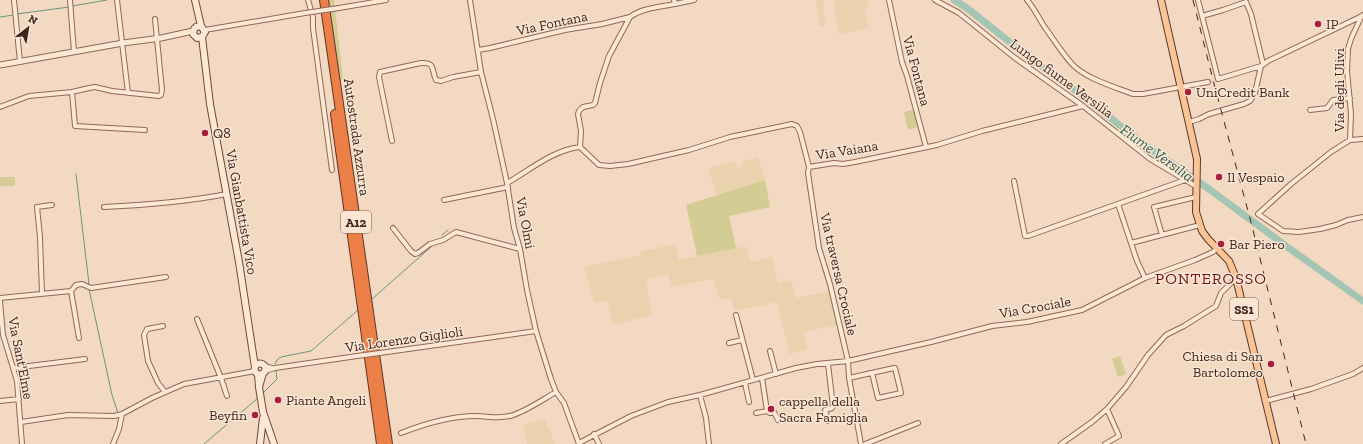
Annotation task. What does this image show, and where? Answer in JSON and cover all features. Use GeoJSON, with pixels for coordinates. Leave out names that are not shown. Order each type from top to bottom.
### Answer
{"type":"FeatureCollection","features":[{"type":"Feature","properties":{"kind":"highway","name":"Autostrada Azzurra"},"geometry":{"type":"LineString","coordinates":[[319,0],[381,444]]}},
{"type":"Feature","properties":{"kind":"highway","name":"Autostrada Azzurra"},"geometry":{"type":"LineString","coordinates":[[324,0],[388,444]]}},
{"type":"Feature","properties":{"kind":"main road","name":"Via Gianbattista Vico"},"geometry":{"type":"LineString","coordinates":[[195,0],[210,104],[227,194],[253,350],[260,370],[259,386],[263,412]]}},
{"type":"Feature","properties":{"kind":"main road","name":"SS1"},"geometry":{"type":"LineString","coordinates":[[1161,0],[1197,159],[1198,170],[1196,212],[1200,225],[1208,239],[1229,261],[1236,278],[1276,444]]}},
{"type":"Feature","properties":{"kind":"main road"},"geometry":{"type":"LineString","coordinates":[[260,444],[263,412]]}},
{"type":"Feature","properties":{"kind":"main road"},"geometry":{"type":"LineString","coordinates":[[263,412],[274,444]]}},
{"type":"Feature","properties":{"kind":"street"},"geometry":{"type":"LineString","coordinates":[[14,0],[20,62]]}},
{"type":"Feature","properties":{"kind":"street"},"geometry":{"type":"LineString","coordinates":[[117,0],[128,92]]}},
{"type":"Feature","properties":{"kind":"street"},"geometry":{"type":"LineString","coordinates":[[308,0],[313,17],[313,28],[332,170]]}},
{"type":"Feature","properties":{"kind":"street"},"geometry":{"type":"LineString","coordinates":[[0,65],[123,43],[157,39],[386,0]]}},
{"type":"Feature","properties":{"kind":"street","name":"Via Olmi"},"geometry":{"type":"LineString","coordinates":[[470,0],[481,72],[493,119],[536,331],[551,379],[556,392],[564,403],[579,443]]}},
{"type":"Feature","properties":{"kind":"street"},"geometry":{"type":"LineString","coordinates":[[675,2],[694,0]]}},
{"type":"Feature","properties":{"kind":"street","name":"Via Fontana"},"geometry":{"type":"LineString","coordinates":[[889,0],[902,62],[926,146]]}},
{"type":"Feature","properties":{"kind":"street","name":"Lungo fiume Versilia"},"geometry":{"type":"LineString","coordinates":[[936,0],[959,13],[1015,58],[1083,106],[1150,159],[1197,186]]}},
{"type":"Feature","properties":{"kind":"street"},"geometry":{"type":"LineString","coordinates":[[1027,0],[1072,64],[1090,76],[1133,94],[1143,94],[1208,82]]}},
{"type":"Feature","properties":{"kind":"street"},"geometry":{"type":"LineString","coordinates":[[1198,0],[1218,79],[1262,65],[1362,16]]}},
{"type":"Feature","properties":{"kind":"street","name":"Via Fontana"},"geometry":{"type":"LineString","coordinates":[[478,50],[565,30],[630,18],[634,14],[675,2]]}},
{"type":"Feature","properties":{"kind":"street"},"geometry":{"type":"LineString","coordinates":[[1188,122],[1250,101],[1255,92],[1262,65],[1251,14],[1246,2],[1202,16]]}},
{"type":"Feature","properties":{"kind":"street"},"geometry":{"type":"LineString","coordinates":[[70,4],[74,52]]}},
{"type":"Feature","properties":{"kind":"street","name":"Via degli Ulivi"},"geometry":{"type":"LineString","coordinates":[[1350,140],[1350,98],[1347,71],[1348,49],[1362,16]]}},
{"type":"Feature","properties":{"kind":"street"},"geometry":{"type":"LineString","coordinates":[[444,200],[507,185],[549,158],[562,152],[580,147],[581,131],[578,114],[579,111],[583,107],[593,105],[595,103],[609,56],[630,18]]}},
{"type":"Feature","properties":{"kind":"street"},"geometry":{"type":"LineString","coordinates":[[0,107],[29,96],[72,92],[95,87],[159,96],[162,93],[155,19]]}},
{"type":"Feature","properties":{"kind":"street"},"geometry":{"type":"LineString","coordinates":[[392,141],[379,77],[380,72],[428,62],[433,68],[436,80],[441,81],[453,77],[481,72]]}},
{"type":"Feature","properties":{"kind":"street"},"geometry":{"type":"LineString","coordinates":[[72,92],[75,126],[146,130]]}},
{"type":"Feature","properties":{"kind":"street"},"geometry":{"type":"LineString","coordinates":[[1310,110],[1327,108],[1333,100],[1350,98]]}},
{"type":"Feature","properties":{"kind":"street","name":"Via Vaiana"},"geometry":{"type":"LineString","coordinates":[[580,147],[599,165],[612,166],[628,164],[689,150],[730,137],[792,124],[796,126],[800,132],[809,167],[834,163],[843,164],[855,162],[942,143],[1083,106]]}},
{"type":"Feature","properties":{"kind":"street"},"geometry":{"type":"LineString","coordinates":[[1363,139],[1350,140],[1332,152],[1291,184],[1258,214],[1283,231],[1299,232],[1320,229],[1363,217]]}},
{"type":"Feature","properties":{"kind":"street","name":"Via traversa Crociale"},"geometry":{"type":"LineString","coordinates":[[809,167],[808,173],[819,248],[830,284],[848,362]]}},
{"type":"Feature","properties":{"kind":"street"},"geometry":{"type":"LineString","coordinates":[[1014,181],[1025,236],[1028,236],[1185,180]]}},
{"type":"Feature","properties":{"kind":"street"},"geometry":{"type":"LineString","coordinates":[[104,207],[172,203],[227,194]]}},
{"type":"Feature","properties":{"kind":"street"},"geometry":{"type":"LineString","coordinates":[[1162,235],[1154,207],[1196,197]]}},
{"type":"Feature","properties":{"kind":"street"},"geometry":{"type":"LineString","coordinates":[[1118,204],[1145,278]]}},
{"type":"Feature","properties":{"kind":"street"},"geometry":{"type":"LineString","coordinates":[[42,294],[40,237],[37,207],[52,205]]}},
{"type":"Feature","properties":{"kind":"street"},"geometry":{"type":"LineString","coordinates":[[1131,243],[1200,225]]}},
{"type":"Feature","properties":{"kind":"street"},"geometry":{"type":"LineString","coordinates":[[393,228],[415,254],[430,244],[442,240],[456,232],[520,249]]}},
{"type":"Feature","properties":{"kind":"street","name":"Via Crociale"},"geometry":{"type":"LineString","coordinates":[[579,443],[594,434],[648,408],[796,368],[848,362],[992,326],[1027,322],[1082,310],[1145,278],[1196,260],[1213,252],[1217,248]]}},
{"type":"Feature","properties":{"kind":"street"},"geometry":{"type":"LineString","coordinates":[[0,299],[70,291],[76,285],[82,284],[91,288],[166,277]]}},
{"type":"Feature","properties":{"kind":"street"},"geometry":{"type":"LineString","coordinates":[[1061,444],[1092,422],[1107,409],[1126,387],[1144,360],[1166,335],[1184,326],[1216,306],[1221,293],[1236,278]]}},
{"type":"Feature","properties":{"kind":"street"},"geometry":{"type":"LineString","coordinates":[[70,291],[79,338]]}},
{"type":"Feature","properties":{"kind":"street","name":"Via Sant'Elme"},"geometry":{"type":"LineString","coordinates":[[0,299],[3,335],[17,381],[20,399],[22,444]]}},
{"type":"Feature","properties":{"kind":"street"},"geometry":{"type":"LineString","coordinates":[[736,315],[753,380]]}},
{"type":"Feature","properties":{"kind":"street"},"geometry":{"type":"LineString","coordinates":[[197,319],[227,396]]}},
{"type":"Feature","properties":{"kind":"street"},"geometry":{"type":"LineString","coordinates":[[163,326],[147,329],[144,334],[148,361],[158,383],[165,392]]}},
{"type":"Feature","properties":{"kind":"street","name":"Via Lorenzo Giglioli"},"geometry":{"type":"LineString","coordinates":[[21,422],[68,415],[114,416],[122,414],[184,384],[260,370],[536,331]]}},
{"type":"Feature","properties":{"kind":"street"},"geometry":{"type":"LineString","coordinates":[[729,343],[742,340]]}},
{"type":"Feature","properties":{"kind":"street"},"geometry":{"type":"LineString","coordinates":[[770,351],[776,374]]}},
{"type":"Feature","properties":{"kind":"street"},"geometry":{"type":"LineString","coordinates":[[13,368],[85,359]]}},
{"type":"Feature","properties":{"kind":"street"},"geometry":{"type":"LineString","coordinates":[[848,362],[849,378],[861,444]]}},
{"type":"Feature","properties":{"kind":"street"},"geometry":{"type":"LineString","coordinates":[[828,364],[833,406],[832,408],[826,410],[828,421]]}},
{"type":"Feature","properties":{"kind":"street"},"geometry":{"type":"LineString","coordinates":[[849,378],[872,373],[896,368],[901,393],[878,398],[872,373]]}},
{"type":"Feature","properties":{"kind":"street"},"geometry":{"type":"LineString","coordinates":[[1266,401],[1310,389],[1353,374],[1363,368]]}},
{"type":"Feature","properties":{"kind":"street"},"geometry":{"type":"LineString","coordinates":[[762,378],[767,411]]}},
{"type":"Feature","properties":{"kind":"street"},"geometry":{"type":"LineString","coordinates":[[745,383],[749,402]]}},
{"type":"Feature","properties":{"kind":"street"},"geometry":{"type":"LineString","coordinates":[[401,433],[416,427],[446,420],[476,416],[498,417],[520,413],[556,392]]}},
{"type":"Feature","properties":{"kind":"street"},"geometry":{"type":"LineString","coordinates":[[700,395],[706,418],[709,444]]}},
{"type":"Feature","properties":{"kind":"street"},"geometry":{"type":"LineString","coordinates":[[0,401],[20,399]]}},
{"type":"Feature","properties":{"kind":"street"},"geometry":{"type":"LineString","coordinates":[[1105,444],[1119,436],[1107,409]]}},
{"type":"Feature","properties":{"kind":"street"},"geometry":{"type":"LineString","coordinates":[[756,413],[767,411],[770,413],[774,412],[778,420]]}},
{"type":"Feature","properties":{"kind":"street"},"geometry":{"type":"LineString","coordinates":[[113,444],[119,429],[122,414]]}},
{"type":"Feature","properties":{"kind":"street"},"geometry":{"type":"LineString","coordinates":[[864,444],[918,423]]}},
{"type":"Feature","properties":{"kind":"street"},"geometry":{"type":"LineString","coordinates":[[594,434],[599,444]]}},
{"type":"Feature","properties":{"kind":"shaded area"},"geometry":{"type":"Polygon","coordinates":[[[328,0],[334,0],[343,79],[340,81],[328,0]]]}},
{"type":"Feature","properties":{"kind":"shaded area"},"geometry":{"type":"Polygon","coordinates":[[[816,0],[823,0],[825,26],[820,26],[816,0]]]}},
{"type":"Feature","properties":{"kind":"shaded area"},"geometry":{"type":"Polygon","coordinates":[[[833,0],[867,0],[868,6],[864,7],[869,28],[839,35],[833,0]]]}},
{"type":"Feature","properties":{"kind":"shaded area"},"geometry":{"type":"Polygon","coordinates":[[[914,109],[918,127],[908,130],[904,112],[914,109]]]}},
{"type":"Feature","properties":{"kind":"shaded area"},"geometry":{"type":"Polygon","coordinates":[[[758,157],[765,180],[717,195],[708,168],[735,161],[737,168],[743,166],[742,161],[758,157]]]}},
{"type":"Feature","properties":{"kind":"shaded area"},"geometry":{"type":"Polygon","coordinates":[[[0,177],[15,177],[15,186],[0,186],[0,177]]]}},
{"type":"Feature","properties":{"kind":"shaded area"},"geometry":{"type":"Polygon","coordinates":[[[765,180],[770,207],[729,216],[736,248],[697,256],[686,205],[765,180]]]}},
{"type":"Feature","properties":{"kind":"shaded area"},"geometry":{"type":"Polygon","coordinates":[[[675,244],[679,260],[746,246],[751,262],[772,257],[778,283],[791,280],[796,298],[830,291],[837,325],[803,332],[807,350],[789,354],[777,302],[734,311],[731,297],[721,300],[719,298],[714,279],[671,287],[668,274],[646,280],[652,315],[613,325],[607,300],[594,303],[584,267],[641,255],[640,252],[675,244]]]}},
{"type":"Feature","properties":{"kind":"shaded area"},"geometry":{"type":"Polygon","coordinates":[[[1120,356],[1126,374],[1118,377],[1112,359],[1120,356]]]}},
{"type":"Feature","properties":{"kind":"shaded area"},"geometry":{"type":"Polygon","coordinates":[[[545,419],[555,444],[527,444],[523,425],[545,419]]]}},
{"type":"Feature","properties":{"kind":"waterway"},"geometry":{"type":"LineString","coordinates":[[72,6],[107,0]]}},
{"type":"Feature","properties":{"kind":"waterway","name":"Fiume Versilia"},"geometry":{"type":"LineString","coordinates":[[954,0],[967,8],[1027,56],[1083,96],[1142,143],[1209,189],[1363,301]]}},
{"type":"Feature","properties":{"kind":"waterway"},"geometry":{"type":"LineString","coordinates":[[17,14],[69,7]]}},
{"type":"Feature","properties":{"kind":"waterway"},"geometry":{"type":"LineString","coordinates":[[0,17],[14,15]]}},
{"type":"Feature","properties":{"kind":"waterway"},"geometry":{"type":"LineString","coordinates":[[76,174],[89,284]]}},
{"type":"Feature","properties":{"kind":"waterway"},"geometry":{"type":"LineString","coordinates":[[442,235],[448,230]]}},
{"type":"Feature","properties":{"kind":"waterway"},"geometry":{"type":"LineString","coordinates":[[372,299],[432,246]]}},
{"type":"Feature","properties":{"kind":"waterway"},"geometry":{"type":"LineString","coordinates":[[89,289],[112,395],[118,413]]}},
{"type":"Feature","properties":{"kind":"waterway"},"geometry":{"type":"LineString","coordinates":[[275,364],[281,357],[311,351],[358,310]]}},
{"type":"Feature","properties":{"kind":"waterway"},"geometry":{"type":"LineString","coordinates":[[263,393],[277,379],[276,371]]}},
{"type":"Feature","properties":{"kind":"waterway"},"geometry":{"type":"LineString","coordinates":[[204,444],[258,398]]}},
{"type":"Feature","properties":{"kind":"railway"},"geometry":{"type":"LineString","coordinates":[[1193,0],[1252,226],[1306,444]]}},
{"type":"Feature","properties":{"kind":"place","name":"IP"},"geometry":{"type":"Point","coordinates":[1318,24]}},
{"type":"Feature","properties":{"kind":"place","name":"UniCredit Bank"},"geometry":{"type":"Point","coordinates":[1188,92]}},
{"type":"Feature","properties":{"kind":"place","name":"Q8"},"geometry":{"type":"Point","coordinates":[205,133]}},
{"type":"Feature","properties":{"kind":"place","name":"Il Vespaio"},"geometry":{"type":"Point","coordinates":[1219,177]}},
{"type":"Feature","properties":{"kind":"place","name":"Bar Piero"},"geometry":{"type":"Point","coordinates":[1221,244]}},
{"type":"Feature","properties":{"kind":"place","name":"Chiesa di San Bartolomeo"},"geometry":{"type":"Point","coordinates":[1271,364]}},
{"type":"Feature","properties":{"kind":"place","name":"Piante Angeli"},"geometry":{"type":"Point","coordinates":[278,400]}},
{"type":"Feature","properties":{"kind":"place","name":"cappella della Sacra Famiglia"},"geometry":{"type":"Point","coordinates":[771,409]}},
{"type":"Feature","properties":{"kind":"place","name":"Beyfin"},"geometry":{"type":"Point","coordinates":[255,415]}},
{"type":"Feature","properties":{"kind":"district","name":"PONTEROSSO"},"geometry":{"type":"Point","coordinates":[1211,278]}}]}
